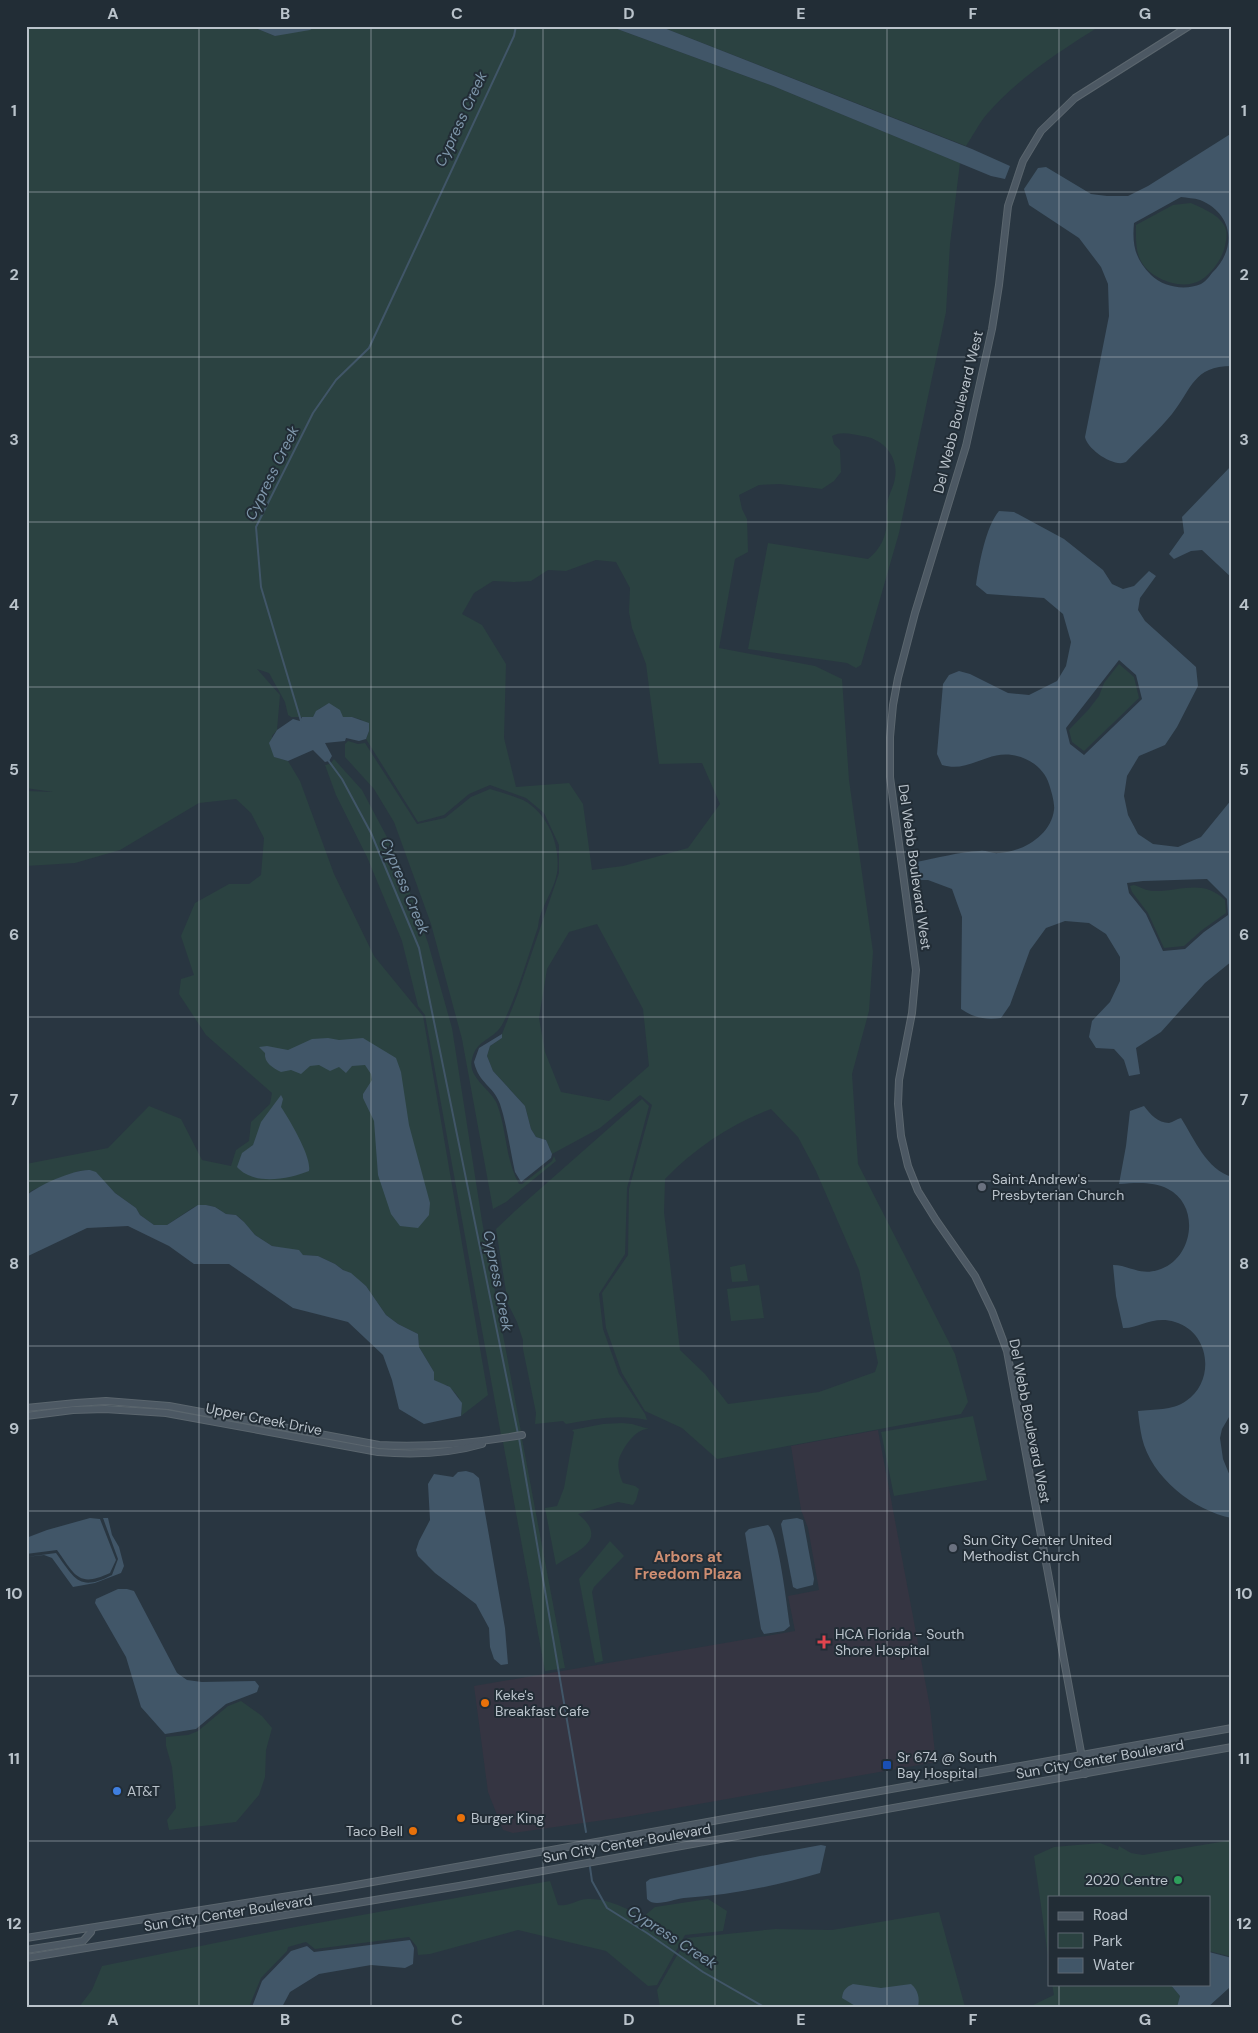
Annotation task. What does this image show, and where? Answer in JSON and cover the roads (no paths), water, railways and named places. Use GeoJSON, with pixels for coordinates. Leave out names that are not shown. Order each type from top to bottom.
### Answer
{"type":"FeatureCollection","features":[{"type":"Feature","properties":{"kind":"street","name":"Del Webb Boulevard West"},"geometry":{"type":"LineString","coordinates":[[1085,1774],[1006,1351],[992,1311],[975,1276],[918,1191],[908,1166],[901,1136],[898,1111],[898,1080],[912,1013],[916,970],[890,777],[890,737],[898,678],[966,446],[992,329],[1008,206],[1023,160],[1041,131],[1075,98],[1189,26]]}},
{"type":"Feature","properties":{"kind":"street","name":"Upper Creek Drive"},"geometry":{"type":"LineString","coordinates":[[26,1408],[86,1402],[151,1404],[379,1445],[406,1447],[496,1440],[522,1436]]}},
{"type":"Feature","properties":{"kind":"street","name":"Upper Creek Drive"},"geometry":{"type":"LineString","coordinates":[[26,1416],[73,1410],[105,1409],[166,1413],[378,1452],[407,1455],[435,1454],[496,1440]]}},
{"type":"Feature","properties":{"kind":"street","name":"Sun City Center Boulevard"},"geometry":{"type":"LineString","coordinates":[[26,1938],[340,1888],[1232,1728]]}},
{"type":"Feature","properties":{"kind":"street","name":"Sun City Center Boulevard"},"geometry":{"type":"LineString","coordinates":[[26,1958],[342,1907],[1232,1748]]}},
{"type":"Feature","properties":{"kind":"street"},"geometry":{"type":"LineString","coordinates":[[26,1950],[83,1941],[92,1928]]}},
{"type":"Feature","properties":{"kind":"water"},"geometry":{"type":"Polygon","coordinates":[[[250,26],[316,26],[310,30],[275,36],[250,26]]]}},
{"type":"Feature","properties":{"kind":"water"},"geometry":{"type":"Polygon","coordinates":[[[609,26],[659,26],[972,149],[1010,166],[1005,179],[991,176],[773,86],[609,26]]]}},
{"type":"Feature","properties":{"kind":"water"},"geometry":{"type":"Polygon","coordinates":[[[1232,133],[1232,366],[1219,367],[1201,375],[1189,388],[1167,420],[1126,462],[1121,463],[1108,460],[1096,452],[1085,437],[1109,316],[1108,284],[1101,267],[1079,238],[1029,205],[1024,189],[1038,168],[1046,167],[1091,194],[1128,196],[1148,186],[1232,133]],[[1181,197],[1134,223],[1134,245],[1141,263],[1156,279],[1174,287],[1188,287],[1201,284],[1220,264],[1228,243],[1228,233],[1220,214],[1211,206],[1200,200],[1181,197]]]}},
{"type":"Feature","properties":{"kind":"water"},"geometry":{"type":"Polygon","coordinates":[[[1232,465],[1232,578],[1202,550],[1191,551],[1174,559],[1169,554],[1184,533],[1182,517],[1232,465]]]}},
{"type":"Feature","properties":{"kind":"water"},"geometry":{"type":"Polygon","coordinates":[[[999,511],[1014,512],[1064,539],[1103,570],[1112,584],[1123,589],[1134,586],[1149,571],[1156,576],[1140,598],[1138,610],[1145,621],[1196,667],[1198,686],[1177,727],[1165,745],[1139,756],[1127,776],[1124,796],[1128,815],[1138,834],[1153,844],[1178,847],[1201,837],[1232,799],[1232,961],[1205,983],[1161,1032],[1136,1048],[1140,1074],[1129,1076],[1124,1060],[1114,1049],[1096,1048],[1089,1037],[1092,1021],[1110,1002],[1120,981],[1120,957],[1106,934],[1089,923],[1065,921],[1046,928],[1030,950],[1010,1005],[1001,1018],[990,1019],[975,1016],[961,1009],[962,917],[952,889],[928,880],[919,880],[916,862],[972,852],[1008,852],[1026,846],[1048,827],[1054,810],[1053,797],[1047,778],[1035,764],[1024,758],[1012,755],[994,756],[952,767],[942,765],[937,754],[943,684],[949,675],[959,671],[970,674],[1008,693],[1029,695],[1057,681],[1066,666],[1071,642],[1063,614],[1044,598],[987,594],[976,585],[984,546],[994,518],[999,511]],[[1119,660],[1066,728],[1070,744],[1084,755],[1142,699],[1136,675],[1119,660]],[[1207,879],[1127,883],[1129,893],[1146,914],[1163,951],[1185,949],[1204,932],[1228,915],[1227,899],[1207,879]]]}},
{"type":"Feature","properties":{"kind":"water"},"geometry":{"type":"Polygon","coordinates":[[[329,703],[340,710],[343,717],[352,717],[369,723],[366,739],[359,741],[346,738],[345,741],[325,743],[332,756],[329,761],[325,762],[313,750],[288,761],[274,757],[269,743],[277,730],[293,719],[300,721],[302,717],[313,717],[316,711],[329,703]]]}},
{"type":"Feature","properties":{"kind":"water"},"geometry":{"type":"Polygon","coordinates":[[[502,1034],[502,1038],[490,1046],[487,1056],[493,1071],[525,1106],[531,1129],[536,1137],[546,1140],[552,1154],[551,1158],[521,1182],[515,1172],[500,1104],[494,1093],[479,1075],[474,1062],[479,1048],[502,1034]]]}},
{"type":"Feature","properties":{"kind":"water"},"geometry":{"type":"Polygon","coordinates":[[[328,1038],[339,1040],[363,1038],[396,1058],[401,1072],[409,1125],[430,1203],[429,1215],[418,1228],[400,1226],[391,1214],[378,1175],[374,1121],[363,1098],[363,1094],[372,1080],[371,1074],[365,1065],[352,1066],[346,1073],[339,1067],[330,1071],[319,1065],[310,1066],[301,1074],[291,1070],[281,1072],[272,1067],[266,1060],[265,1053],[259,1047],[267,1046],[288,1050],[312,1039],[328,1038]]]}},
{"type":"Feature","properties":{"kind":"water"},"geometry":{"type":"Polygon","coordinates":[[[281,1095],[283,1099],[281,1107],[304,1148],[309,1171],[282,1178],[262,1179],[253,1177],[237,1167],[242,1153],[253,1145],[261,1122],[281,1095]]]}},
{"type":"Feature","properties":{"kind":"water"},"geometry":{"type":"Polygon","coordinates":[[[1144,1106],[1158,1120],[1165,1123],[1181,1118],[1208,1161],[1215,1168],[1232,1177],[1232,1412],[1222,1429],[1220,1438],[1223,1459],[1232,1481],[1232,1518],[1203,1508],[1176,1490],[1164,1479],[1155,1466],[1142,1438],[1138,1411],[1169,1408],[1186,1401],[1196,1392],[1202,1382],[1205,1370],[1202,1346],[1187,1327],[1175,1322],[1160,1320],[1123,1328],[1116,1296],[1113,1265],[1147,1272],[1161,1269],[1172,1263],[1181,1254],[1189,1230],[1189,1218],[1185,1207],[1178,1197],[1168,1189],[1150,1184],[1119,1184],[1130,1111],[1144,1106]]]}},
{"type":"Feature","properties":{"kind":"water"},"geometry":{"type":"Polygon","coordinates":[[[83,1170],[96,1172],[115,1193],[136,1208],[140,1215],[154,1225],[167,1225],[198,1205],[215,1207],[226,1214],[236,1215],[255,1235],[272,1246],[299,1250],[303,1255],[318,1256],[351,1273],[366,1286],[386,1315],[398,1324],[418,1334],[419,1347],[434,1372],[434,1380],[450,1387],[462,1403],[461,1416],[424,1424],[399,1409],[392,1380],[383,1355],[348,1322],[293,1308],[229,1264],[194,1264],[169,1246],[128,1226],[87,1228],[26,1257],[26,1196],[57,1178],[83,1170]]]}},
{"type":"Feature","properties":{"kind":"water"},"geometry":{"type":"Polygon","coordinates":[[[466,1471],[473,1473],[479,1478],[505,1628],[508,1664],[501,1665],[494,1659],[490,1647],[489,1628],[476,1604],[435,1573],[418,1556],[416,1550],[430,1520],[428,1484],[434,1474],[453,1477],[458,1472],[466,1471]]]}},
{"type":"Feature","properties":{"kind":"water"},"geometry":{"type":"Polygon","coordinates":[[[90,1518],[100,1519],[116,1560],[110,1573],[91,1579],[84,1579],[73,1572],[57,1550],[26,1554],[26,1538],[90,1518]]]}},
{"type":"Feature","properties":{"kind":"water"},"geometry":{"type":"Polygon","coordinates":[[[103,1518],[108,1518],[112,1535],[119,1547],[124,1566],[121,1573],[95,1583],[73,1587],[52,1558],[44,1555],[26,1557],[56,1553],[73,1576],[85,1582],[101,1580],[112,1575],[118,1559],[103,1518]]]}},
{"type":"Feature","properties":{"kind":"water"},"geometry":{"type":"Polygon","coordinates":[[[797,1518],[803,1520],[814,1579],[813,1585],[797,1589],[793,1587],[781,1524],[783,1520],[797,1518]]]}},
{"type":"Feature","properties":{"kind":"water"},"geometry":{"type":"Polygon","coordinates":[[[768,1525],[776,1542],[790,1626],[784,1631],[764,1634],[761,1629],[745,1533],[749,1529],[768,1525]]]}},
{"type":"Feature","properties":{"kind":"water"},"geometry":{"type":"Polygon","coordinates":[[[118,1589],[134,1591],[177,1673],[187,1680],[202,1682],[255,1681],[259,1686],[257,1692],[226,1704],[196,1729],[165,1734],[141,1707],[126,1657],[95,1603],[96,1599],[118,1589]]]}},
{"type":"Feature","properties":{"kind":"water"},"geometry":{"type":"Polygon","coordinates":[[[821,1845],[826,1846],[820,1873],[787,1882],[735,1892],[660,1903],[653,1903],[647,1899],[646,1882],[650,1879],[821,1845]]]}},
{"type":"Feature","properties":{"kind":"water"},"geometry":{"type":"Polygon","coordinates":[[[410,1940],[414,1948],[413,1964],[405,1968],[371,1965],[319,1974],[290,1992],[282,2007],[252,2007],[262,1981],[291,1951],[307,1946],[314,1952],[410,1940]]]}},
{"type":"Feature","properties":{"kind":"water"},"geometry":{"type":"Polygon","coordinates":[[[1210,1952],[1232,1958],[1232,1990],[1229,1988],[1208,2007],[1177,2007],[1180,1996],[1172,1986],[1210,1986],[1210,1952]]]}},
{"type":"Feature","properties":{"kind":"water"},"geometry":{"type":"Polygon","coordinates":[[[853,1984],[881,1988],[911,1984],[918,1994],[918,2007],[857,2007],[842,1998],[845,1989],[853,1984]]]}},
{"type":"Feature","properties":{"kind":"waterway","name":"Cypress Creek"},"geometry":{"type":"LineString","coordinates":[[301,721],[261,587],[256,527],[313,413],[336,380],[369,348],[514,36],[516,26]]}},
{"type":"Feature","properties":{"kind":"waterway","name":"Cypress Creek"},"geometry":{"type":"LineString","coordinates":[[328,760],[342,779],[371,833],[419,948],[518,1434]]}},
{"type":"Feature","properties":{"kind":"waterway","name":"Cypress Creek"},"geometry":{"type":"LineString","coordinates":[[519,1438],[586,1832]]}},
{"type":"Feature","properties":{"kind":"waterway","name":"Cypress Creek"},"geometry":{"type":"LineString","coordinates":[[590,1867],[592,1881],[607,1908],[703,1972],[764,2007]]}},
{"type":"Feature","properties":{"kind":"place","name":"Saint Andrew's Presbyterian Church"},"geometry":{"type":"Point","coordinates":[982,1187]}},
{"type":"Feature","properties":{"kind":"place","name":"Sun City Center United Methodist Church"},"geometry":{"type":"Point","coordinates":[953,1548]}},
{"type":"Feature","properties":{"kind":"place","name":"HCA Florida - South Shore Hospital"},"geometry":{"type":"Point","coordinates":[824,1642]}},
{"type":"Feature","properties":{"kind":"place","name":"Keke's Breakfast Cafe"},"geometry":{"type":"Point","coordinates":[485,1703]}},
{"type":"Feature","properties":{"kind":"place","name":"Sr 674 @ South Bay Hospital"},"geometry":{"type":"Point","coordinates":[887,1765]}},
{"type":"Feature","properties":{"kind":"place","name":"AT&T"},"geometry":{"type":"Point","coordinates":[117,1791]}},
{"type":"Feature","properties":{"kind":"place","name":"Burger King"},"geometry":{"type":"Point","coordinates":[461,1818]}},
{"type":"Feature","properties":{"kind":"place","name":"Taco Bell"},"geometry":{"type":"Point","coordinates":[413,1831]}},
{"type":"Feature","properties":{"kind":"place","name":"2020 Centre"},"geometry":{"type":"Point","coordinates":[1178,1880]}},
{"type":"Feature","properties":{"kind":"district","name":"Arbors at Freedom Plaza"},"geometry":{"type":"Point","coordinates":[688,1566]}}]}
